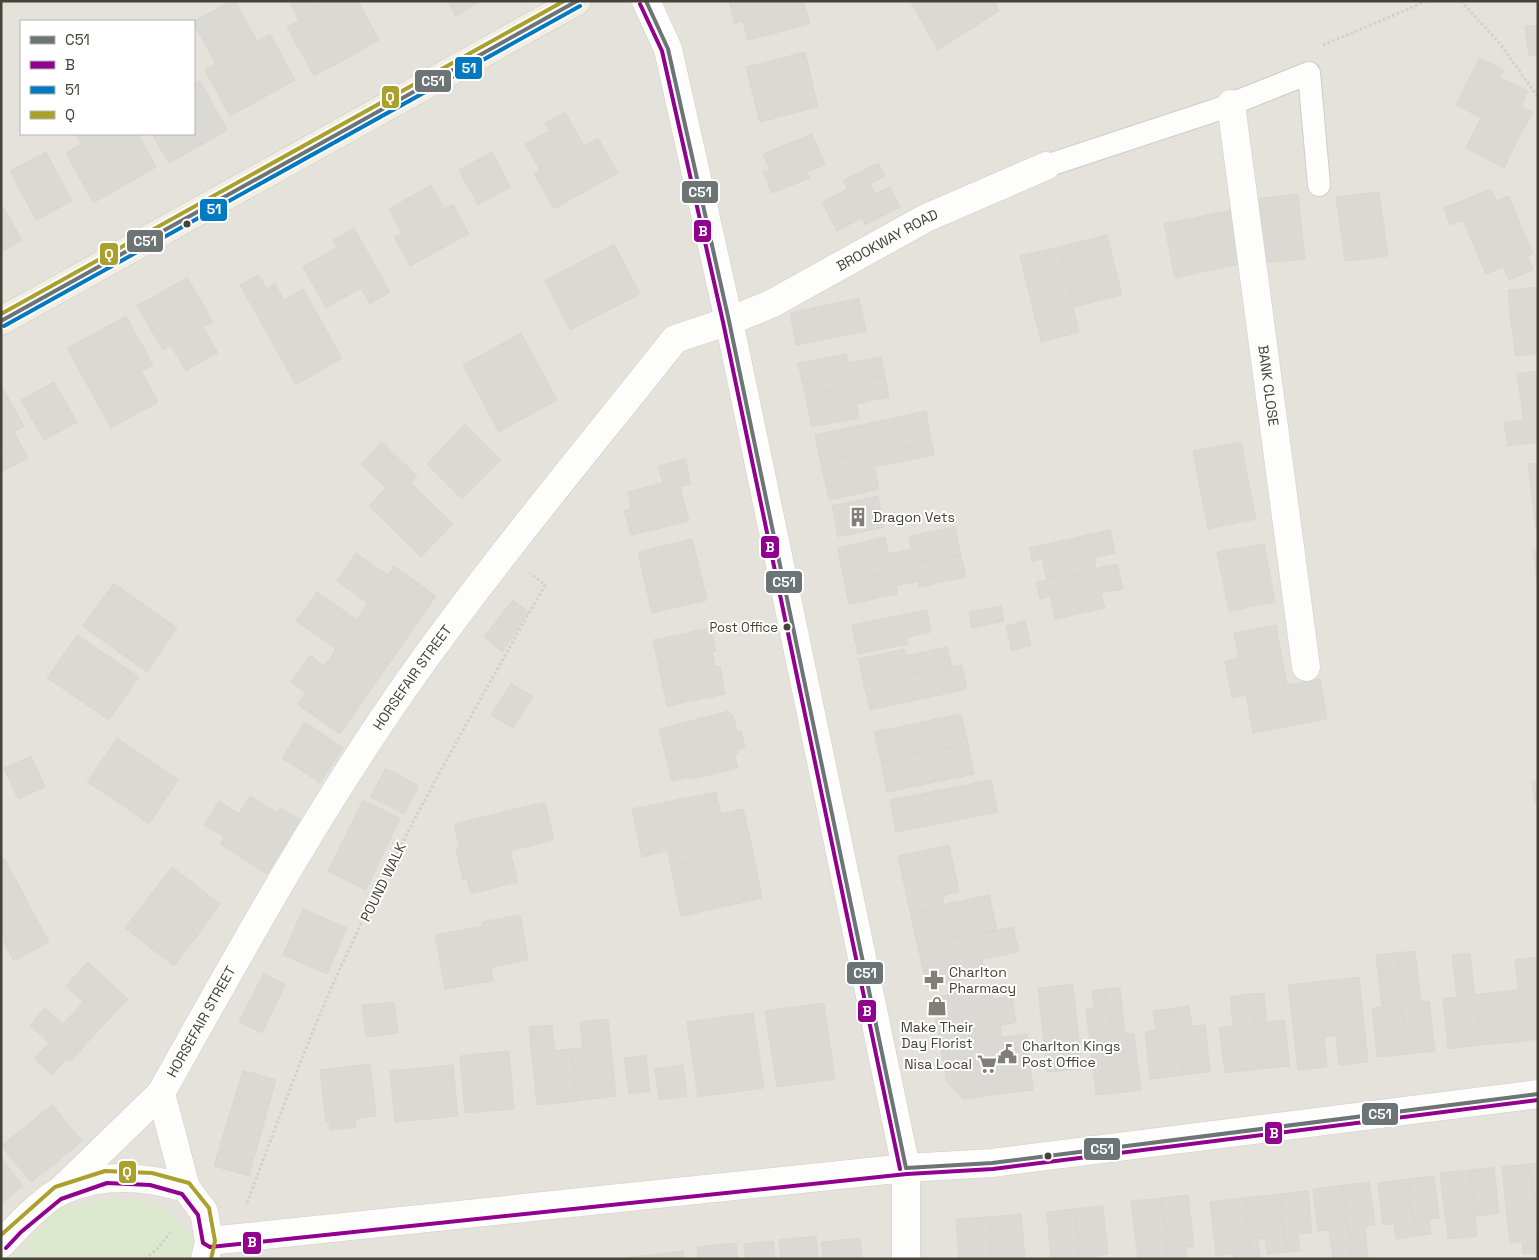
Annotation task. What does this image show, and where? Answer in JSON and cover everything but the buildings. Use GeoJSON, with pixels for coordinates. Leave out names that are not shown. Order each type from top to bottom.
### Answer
{"type":"FeatureCollection","features":[{"type":"Feature","properties":{"kind":"main road"},"geometry":{"type":"LineString","coordinates":[[1,320],[577,1]]}},
{"type":"Feature","properties":{"kind":"street"},"geometry":{"type":"LineString","coordinates":[[646,1],[668,49],[729,321],[906,1168],[906,1259]]}},
{"type":"Feature","properties":{"kind":"street","name":"BANK CLOSE"},"geometry":{"type":"LineString","coordinates":[[1230,104],[1306,668]]}},
{"type":"Feature","properties":{"kind":"street","name":"BROOKWAY ROAD"},"geometry":{"type":"LineString","coordinates":[[729,321],[771,304],[926,218],[1046,166]]}},
{"type":"Feature","properties":{"kind":"street","name":"HORSEFAIR STREET"},"geometry":{"type":"LineString","coordinates":[[1,1244],[17,1226],[58,1193],[161,1093],[247,939],[337,790],[426,658],[675,339],[729,321]]}},
{"type":"Feature","properties":{"kind":"street","name":"HORSEFAIR STREET"},"geometry":{"type":"LineString","coordinates":[[161,1093],[186,1188],[204,1212],[216,1246]]}},
{"type":"Feature","properties":{"kind":"street"},"geometry":{"type":"LineString","coordinates":[[216,1246],[906,1168],[992,1164],[1538,1094]]}},
{"type":"Feature","properties":{"kind":"street","name":"HORSEFAIR STREET"},"geometry":{"type":"LineString","coordinates":[[58,1193],[106,1177],[151,1179],[186,1188]]}},
{"type":"Feature","properties":{"kind":"lane"},"geometry":{"type":"LineString","coordinates":[[1046,166],[1230,104],[1309,73],[1319,185]]}},
{"type":"Feature","properties":{"kind":"path"},"geometry":{"type":"LineString","coordinates":[[1461,1],[1500,44],[1538,97]]}},
{"type":"Feature","properties":{"kind":"path","name":"POUND WALK"},"geometry":{"type":"LineString","coordinates":[[216,1246],[290,1088],[334,982],[422,802],[544,585],[507,552]]}},
{"type":"Feature","properties":{"kind":"shaded area"},"geometry":{"type":"Polygon","coordinates":[[[1,1],[1538,1],[1538,1259],[1,1259],[1,1]]]}},
{"type":"Feature","properties":{"kind":"green space"},"geometry":{"type":"Polygon","coordinates":[[[111,1198],[154,1204],[171,1215],[193,1237],[191,1259],[13,1259],[60,1208],[111,1198]]]}},
{"type":"Feature","properties":{"kind":"transit line","name":"Q"},"geometry":{"type":"LineString","coordinates":[[1,314],[564,1]]}},
{"type":"Feature","properties":{"kind":"transit line","name":"C51"},"geometry":{"type":"LineString","coordinates":[[1,321],[577,1]]}},
{"type":"Feature","properties":{"kind":"transit line","name":"C51"},"geometry":{"type":"LineString","coordinates":[[646,1],[668,49],[729,321],[906,1168]]}},
{"type":"Feature","properties":{"kind":"transit line","name":"B"},"geometry":{"type":"LineString","coordinates":[[640,4],[662,51],[723,322],[900,1169]]}},
{"type":"Feature","properties":{"kind":"transit line","name":"51"},"geometry":{"type":"LineString","coordinates":[[4,326],[580,6]]}},
{"type":"Feature","properties":{"kind":"transit line","name":"C51"},"geometry":{"type":"LineString","coordinates":[[906,1168],[992,1163],[1538,1094]]}},
{"type":"Feature","properties":{"kind":"transit line","name":"B"},"geometry":{"type":"LineString","coordinates":[[6,1248],[21,1232],[61,1199],[107,1183],[150,1185],[182,1194],[198,1215],[203,1243],[210,1247],[907,1174],[993,1169],[1538,1100]]}},
{"type":"Feature","properties":{"kind":"transit line","name":"Q"},"geometry":{"type":"LineString","coordinates":[[1,1235],[55,1187],[105,1171],[152,1173],[189,1183],[209,1208],[215,1241],[211,1259]]}},
{"type":"Feature","properties":{"kind":"place","name":"Dragon Vets"},"geometry":{"type":"Point","coordinates":[858,517]}},
{"type":"Feature","properties":{"kind":"place","name":"Post Office"},"geometry":{"type":"Point","coordinates":[787,627]}},
{"type":"Feature","properties":{"kind":"place","name":"Charlton Pharmacy"},"geometry":{"type":"Point","coordinates":[934,980]}},
{"type":"Feature","properties":{"kind":"place","name":"Make Their Day Florist"},"geometry":{"type":"Point","coordinates":[937,1006]}},
{"type":"Feature","properties":{"kind":"place","name":"Charlton Kings Post Office"},"geometry":{"type":"Point","coordinates":[1007,1054]}},
{"type":"Feature","properties":{"kind":"place","name":"Nisa Local"},"geometry":{"type":"Point","coordinates":[987,1064]}}]}
